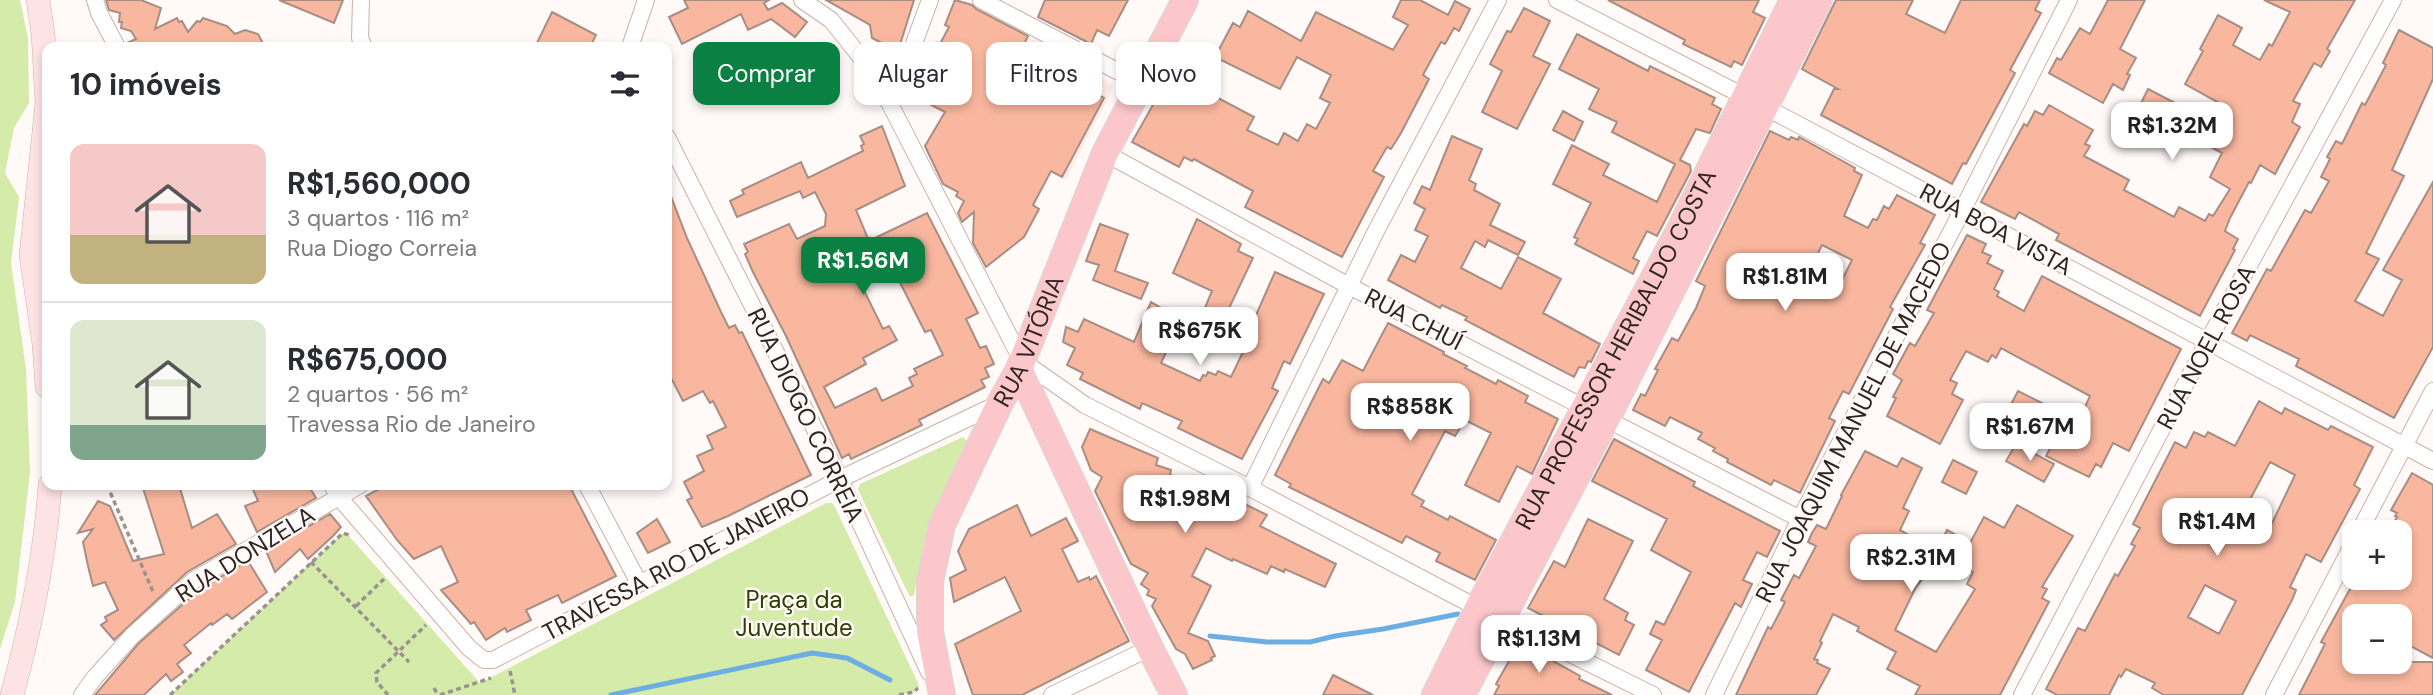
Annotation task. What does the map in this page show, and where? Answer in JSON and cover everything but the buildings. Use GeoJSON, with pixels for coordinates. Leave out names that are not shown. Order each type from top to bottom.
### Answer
{"type":"FeatureCollection","features":[{"type":"Feature","properties":{"kind":"main road"},"geometry":{"type":"LineString","coordinates":[[37,0],[44,42]]}},
{"type":"Feature","properties":{"kind":"main road","name":"RUA VITÓRIA"},"geometry":{"type":"LineString","coordinates":[[1162,42],[1185,0]]}},
{"type":"Feature","properties":{"kind":"main road","name":"RUA PROFESSOR HERIBALDO COSTA"},"geometry":{"type":"LineString","coordinates":[[1754,101],[1793,0]]}},
{"type":"Feature","properties":{"kind":"main road","name":"RUA PROFESSOR HERIBALDO COSTA"},"geometry":{"type":"LineString","coordinates":[[1435,695],[1489,613],[1595,413],[1681,227],[1754,101],[1819,0]]}},
{"type":"Feature","properties":{"kind":"main road","name":"RUA VITÓRIA"},"geometry":{"type":"LineString","coordinates":[[941,695],[930,631],[930,582],[942,524],[1021,365],[1104,153],[1129,105]]}},
{"type":"Feature","properties":{"kind":"main road"},"geometry":{"type":"LineString","coordinates":[[42,150],[31,255],[42,320]]}},
{"type":"Feature","properties":{"kind":"main road"},"geometry":{"type":"LineString","coordinates":[[1021,365],[1174,695]]}},
{"type":"Feature","properties":{"kind":"main road"},"geometry":{"type":"LineString","coordinates":[[12,695],[29,633],[48,522],[50,490]]}},
{"type":"Feature","properties":{"kind":"main road","name":"RUA PROFESSOR HERIBALDO COSTA"},"geometry":{"type":"LineString","coordinates":[[1462,695],[1489,613]]}},
{"type":"Feature","properties":{"kind":"street"},"geometry":{"type":"LineString","coordinates":[[95,0],[114,42]]}},
{"type":"Feature","properties":{"kind":"street"},"geometry":{"type":"LineString","coordinates":[[361,0],[362,42]]}},
{"type":"Feature","properties":{"kind":"street"},"geometry":{"type":"LineString","coordinates":[[632,42],[646,0]]}},
{"type":"Feature","properties":{"kind":"street"},"geometry":{"type":"LineString","coordinates":[[802,0],[831,20],[867,65],[891,106],[1021,365],[1085,405],[1653,695]]}},
{"type":"Feature","properties":{"kind":"street"},"geometry":{"type":"LineString","coordinates":[[891,106],[930,0]]}},
{"type":"Feature","properties":{"kind":"street"},"geometry":{"type":"LineString","coordinates":[[981,0],[1116,70]]}},
{"type":"Feature","properties":{"kind":"street"},"geometry":{"type":"LineString","coordinates":[[1250,488],[1349,286],[1498,0]]}},
{"type":"Feature","properties":{"kind":"street","name":"RUA BOA VISTA"},"geometry":{"type":"LineString","coordinates":[[1557,0],[1754,101],[2433,461]]}},
{"type":"Feature","properties":{"kind":"street","name":"RUA JOAQUIM MANUEL DE MACEDO"},"geometry":{"type":"LineString","coordinates":[[1714,695],[1800,519],[1962,211],[2068,0]]}},
{"type":"Feature","properties":{"kind":"street","name":"RUA NOEL ROSA"},"geometry":{"type":"LineString","coordinates":[[2022,695],[2208,341],[2393,0]]}},
{"type":"Feature","properties":{"kind":"street","name":"RUA DIOGO CORREIA"},"geometry":{"type":"LineString","coordinates":[[672,147],[840,479],[941,695]]}},
{"type":"Feature","properties":{"kind":"street","name":"RUA CHUÍ"},"geometry":{"type":"LineString","coordinates":[[1104,153],[1349,286],[1800,519]]}},
{"type":"Feature","properties":{"kind":"street"},"geometry":{"type":"LineString","coordinates":[[2365,520],[2433,391]]}},
{"type":"Feature","properties":{"kind":"street","name":"TRAVESSA RIO DE JANEIRO"},"geometry":{"type":"LineString","coordinates":[[335,490],[469,648],[484,660],[493,660],[840,479],[1000,403]]}},
{"type":"Feature","properties":{"kind":"street","name":"RUA DONZELA"},"geometry":{"type":"LineString","coordinates":[[82,695],[94,677],[160,609],[194,580],[335,490]]}},
{"type":"Feature","properties":{"kind":"street"},"geometry":{"type":"LineString","coordinates":[[590,490],[639,583]]}},
{"type":"Feature","properties":{"kind":"street"},"geometry":{"type":"LineString","coordinates":[[2274,695],[2342,565]]}},
{"type":"Feature","properties":{"kind":"street"},"geometry":{"type":"LineString","coordinates":[[1052,695],[1150,648]]}},
{"type":"Feature","properties":{"kind":"path"},"geometry":{"type":"LineString","coordinates":[[109,490],[160,609]]}},
{"type":"Feature","properties":{"kind":"path"},"geometry":{"type":"LineString","coordinates":[[170,695],[343,533],[348,534],[356,543]]}},
{"type":"Feature","properties":{"kind":"path"},"geometry":{"type":"LineString","coordinates":[[311,562],[409,662]]}},
{"type":"Feature","properties":{"kind":"path"},"geometry":{"type":"LineString","coordinates":[[356,606],[387,577],[379,568]]}},
{"type":"Feature","properties":{"kind":"path"},"geometry":{"type":"LineString","coordinates":[[388,695],[377,682],[376,673],[428,623]]}},
{"type":"Feature","properties":{"kind":"path"},"geometry":{"type":"LineString","coordinates":[[509,669],[515,695]]}},
{"type":"Feature","properties":{"kind":"path"},"geometry":{"type":"LineString","coordinates":[[434,688],[439,695],[480,683]]}},
{"type":"Feature","properties":{"kind":"path"},"geometry":{"type":"LineString","coordinates":[[899,695],[914,692],[919,688],[918,683]]}},
{"type":"Feature","properties":{"kind":"shaded area"},"geometry":{"type":"Polygon","coordinates":[[[1028,36],[1039,42],[1025,42],[1028,36]]]}},
{"type":"Feature","properties":{"kind":"shaded area"},"geometry":{"type":"Polygon","coordinates":[[[972,57],[986,63],[986,105],[1102,105],[1102,77],[1114,86],[1066,180],[928,105],[972,105],[972,57]]]}},
{"type":"Feature","properties":{"kind":"green space"},"geometry":{"type":"Polygon","coordinates":[[[0,0],[20,0],[28,38],[29,103],[14,128],[5,173],[19,197],[11,263],[26,369],[30,472],[15,602],[0,649],[0,0]]]}},
{"type":"Feature","properties":{"kind":"green space"},"geometry":{"type":"Polygon","coordinates":[[[963,437],[967,441],[924,542],[914,595],[910,597],[858,490],[860,484],[963,437]]]}},
{"type":"Feature","properties":{"kind":"green space","name":"Praça da Juventude"},"geometry":{"type":"Polygon","coordinates":[[[826,503],[832,503],[835,507],[918,683],[919,688],[914,692],[899,695],[170,695],[343,533],[348,535],[480,683],[826,503]]]}},
{"type":"Feature","properties":{"kind":"waterway"},"geometry":{"type":"LineString","coordinates":[[1210,636],[1267,642],[1310,642],[1458,614]]}},
{"type":"Feature","properties":{"kind":"waterway"},"geometry":{"type":"LineString","coordinates":[[611,695],[812,653],[847,658],[890,680]]}}]}
